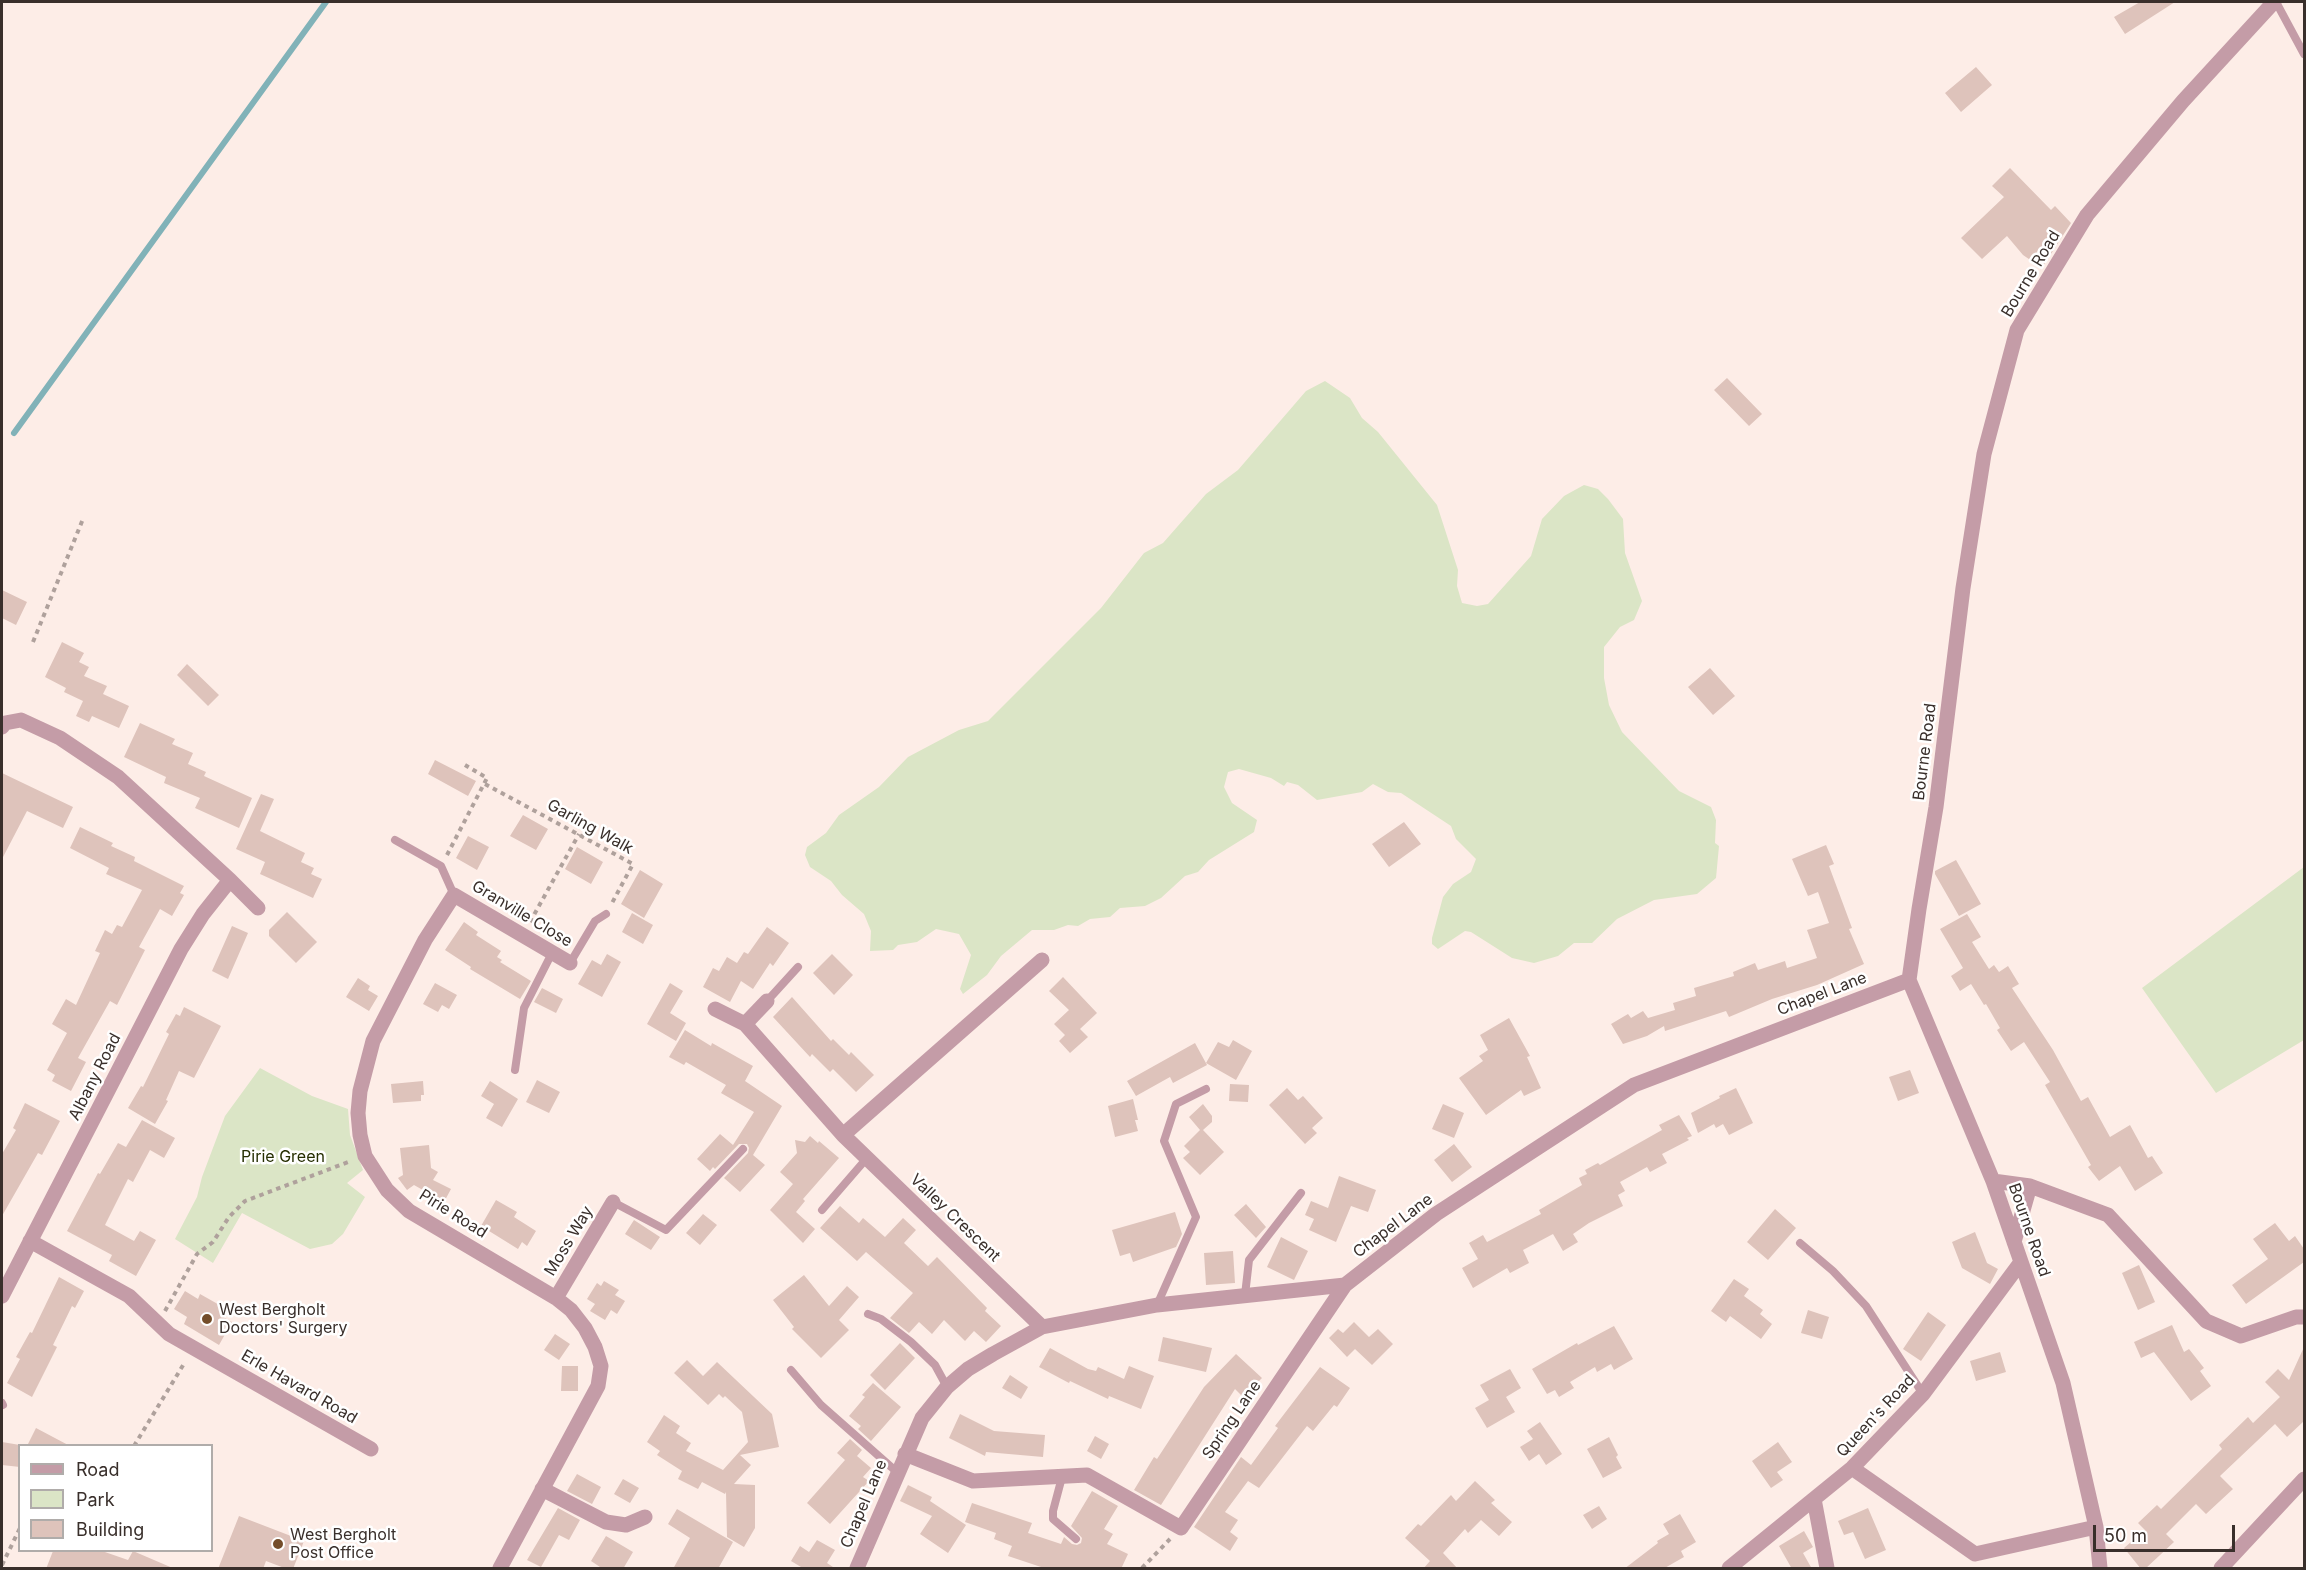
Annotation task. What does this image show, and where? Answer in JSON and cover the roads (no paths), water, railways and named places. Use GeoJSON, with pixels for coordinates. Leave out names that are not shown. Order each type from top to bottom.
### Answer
{"type":"FeatureCollection","features":[{"type":"Feature","properties":{"kind":"street","name":"Bourne Road"},"geometry":{"type":"LineString","coordinates":[[2100,1569],[2096,1527],[2063,1383],[1993,1181],[1909,981],[1936,807],[1963,588],[1984,454],[2017,330],[2087,215],[2183,101],[2275,2]]}},
{"type":"Feature","properties":{"kind":"street"},"geometry":{"type":"LineString","coordinates":[[2,727],[5,723],[21,720],[60,738],[118,777],[258,908]]}},
{"type":"Feature","properties":{"kind":"street","name":"Albany Road"},"geometry":{"type":"LineString","coordinates":[[2,1296],[182,950],[203,914],[230,880]]}},
{"type":"Feature","properties":{"kind":"street","name":"Granville Close"},"geometry":{"type":"LineString","coordinates":[[454,895],[570,963]]}},
{"type":"Feature","properties":{"kind":"street","name":"Pirie Road"},"geometry":{"type":"LineString","coordinates":[[454,895],[425,940],[374,1041],[365,1068],[358,1113],[365,1156],[387,1191],[409,1210],[555,1298],[571,1310],[596,1347],[600,1366],[598,1386],[542,1489],[507,1566]]}},
{"type":"Feature","properties":{"kind":"street"},"geometry":{"type":"LineString","coordinates":[[843,1135],[1042,960]]}},
{"type":"Feature","properties":{"kind":"street","name":"Chapel Lane"},"geometry":{"type":"LineString","coordinates":[[857,1569],[922,1418],[947,1387],[968,1369],[1042,1327],[1157,1305],[1345,1285],[1436,1214],[1634,1085],[1909,981]]}},
{"type":"Feature","properties":{"kind":"street"},"geometry":{"type":"LineString","coordinates":[[745,1024],[767,1001]]}},
{"type":"Feature","properties":{"kind":"street","name":"Valley Crescent"},"geometry":{"type":"LineString","coordinates":[[715,1009],[745,1024],[843,1135],[1042,1327]]}},
{"type":"Feature","properties":{"kind":"street"},"geometry":{"type":"LineString","coordinates":[[1993,1181],[2031,1186],[2108,1215],[2206,1321],[2241,1336],[2296,1317],[2304,1317]]}},
{"type":"Feature","properties":{"kind":"street"},"geometry":{"type":"LineString","coordinates":[[2014,1242],[2031,1186]]}},
{"type":"Feature","properties":{"kind":"street","name":"Moss Way"},"geometry":{"type":"LineString","coordinates":[[555,1298],[613,1202]]}},
{"type":"Feature","properties":{"kind":"street","name":"Erle Havard Road"},"geometry":{"type":"LineString","coordinates":[[30,1241],[129,1296],[157,1324],[194,1348],[371,1449]]}},
{"type":"Feature","properties":{"kind":"street","name":"Queen's Road"},"geometry":{"type":"LineString","coordinates":[[1730,1569],[1852,1468],[1923,1394],[2021,1262]]}},
{"type":"Feature","properties":{"kind":"street","name":"Spring Lane"},"geometry":{"type":"LineString","coordinates":[[1181,1528],[1345,1285]]}},
{"type":"Feature","properties":{"kind":"street","name":"Chapel Lane"},"geometry":{"type":"LineString","coordinates":[[905,1454],[973,1481],[1087,1475],[1181,1528]]}},
{"type":"Feature","properties":{"kind":"street"},"geometry":{"type":"LineString","coordinates":[[1852,1468],[1975,1554],[2096,1527]]}},
{"type":"Feature","properties":{"kind":"street"},"geometry":{"type":"LineString","coordinates":[[2221,1569],[2304,1479]]}},
{"type":"Feature","properties":{"kind":"street"},"geometry":{"type":"LineString","coordinates":[[542,1489],[606,1522],[626,1525],[645,1517]]}},
{"type":"Feature","properties":{"kind":"street"},"geometry":{"type":"LineString","coordinates":[[1814,1499],[1827,1569]]}},
{"type":"Feature","properties":{"kind":"lane"},"geometry":{"type":"LineString","coordinates":[[2275,2],[2304,54]]}},
{"type":"Feature","properties":{"kind":"lane"},"geometry":{"type":"LineString","coordinates":[[396,840],[441,866],[454,895]]}},
{"type":"Feature","properties":{"kind":"lane"},"geometry":{"type":"LineString","coordinates":[[570,963],[595,921],[606,914]]}},
{"type":"Feature","properties":{"kind":"lane"},"geometry":{"type":"LineString","coordinates":[[515,1070],[524,1008],[552,953]]}},
{"type":"Feature","properties":{"kind":"lane"},"geometry":{"type":"LineString","coordinates":[[767,1001],[798,967]]}},
{"type":"Feature","properties":{"kind":"lane"},"geometry":{"type":"LineString","coordinates":[[1157,1305],[1196,1217],[1164,1141],[1176,1104],[1206,1089]]}},
{"type":"Feature","properties":{"kind":"lane"},"geometry":{"type":"LineString","coordinates":[[613,1202],[666,1230],[743,1149]]}},
{"type":"Feature","properties":{"kind":"lane"},"geometry":{"type":"LineString","coordinates":[[822,1209],[867,1158]]}},
{"type":"Feature","properties":{"kind":"lane"},"geometry":{"type":"LineString","coordinates":[[1245,1295],[1249,1260],[1301,1193]]}},
{"type":"Feature","properties":{"kind":"lane"},"geometry":{"type":"LineString","coordinates":[[1800,1243],[1833,1271],[1866,1306],[1923,1394]]}},
{"type":"Feature","properties":{"kind":"lane"},"geometry":{"type":"LineString","coordinates":[[868,1314],[881,1319],[911,1342],[935,1365],[947,1387]]}},
{"type":"Feature","properties":{"kind":"lane"},"geometry":{"type":"LineString","coordinates":[[790,1370],[821,1405],[898,1473]]}},
{"type":"Feature","properties":{"kind":"lane"},"geometry":{"type":"LineString","coordinates":[[1062,1477],[1053,1519],[1076,1539]]}},
{"type":"Feature","properties":{"kind":"waterway"},"geometry":{"type":"LineString","coordinates":[[14,433],[326,2]]}},
{"type":"Feature","properties":{"kind":"place","name":"West Bergholt Doctors' Surgery"},"geometry":{"type":"Point","coordinates":[207,1319]}},
{"type":"Feature","properties":{"kind":"place","name":"West Bergholt Post Office"},"geometry":{"type":"Point","coordinates":[278,1544]}},
{"type":"Feature","properties":{"kind":"park label","name":"Pirie Green"},"geometry":{"type":"Point","coordinates":[283,1157]}}]}
